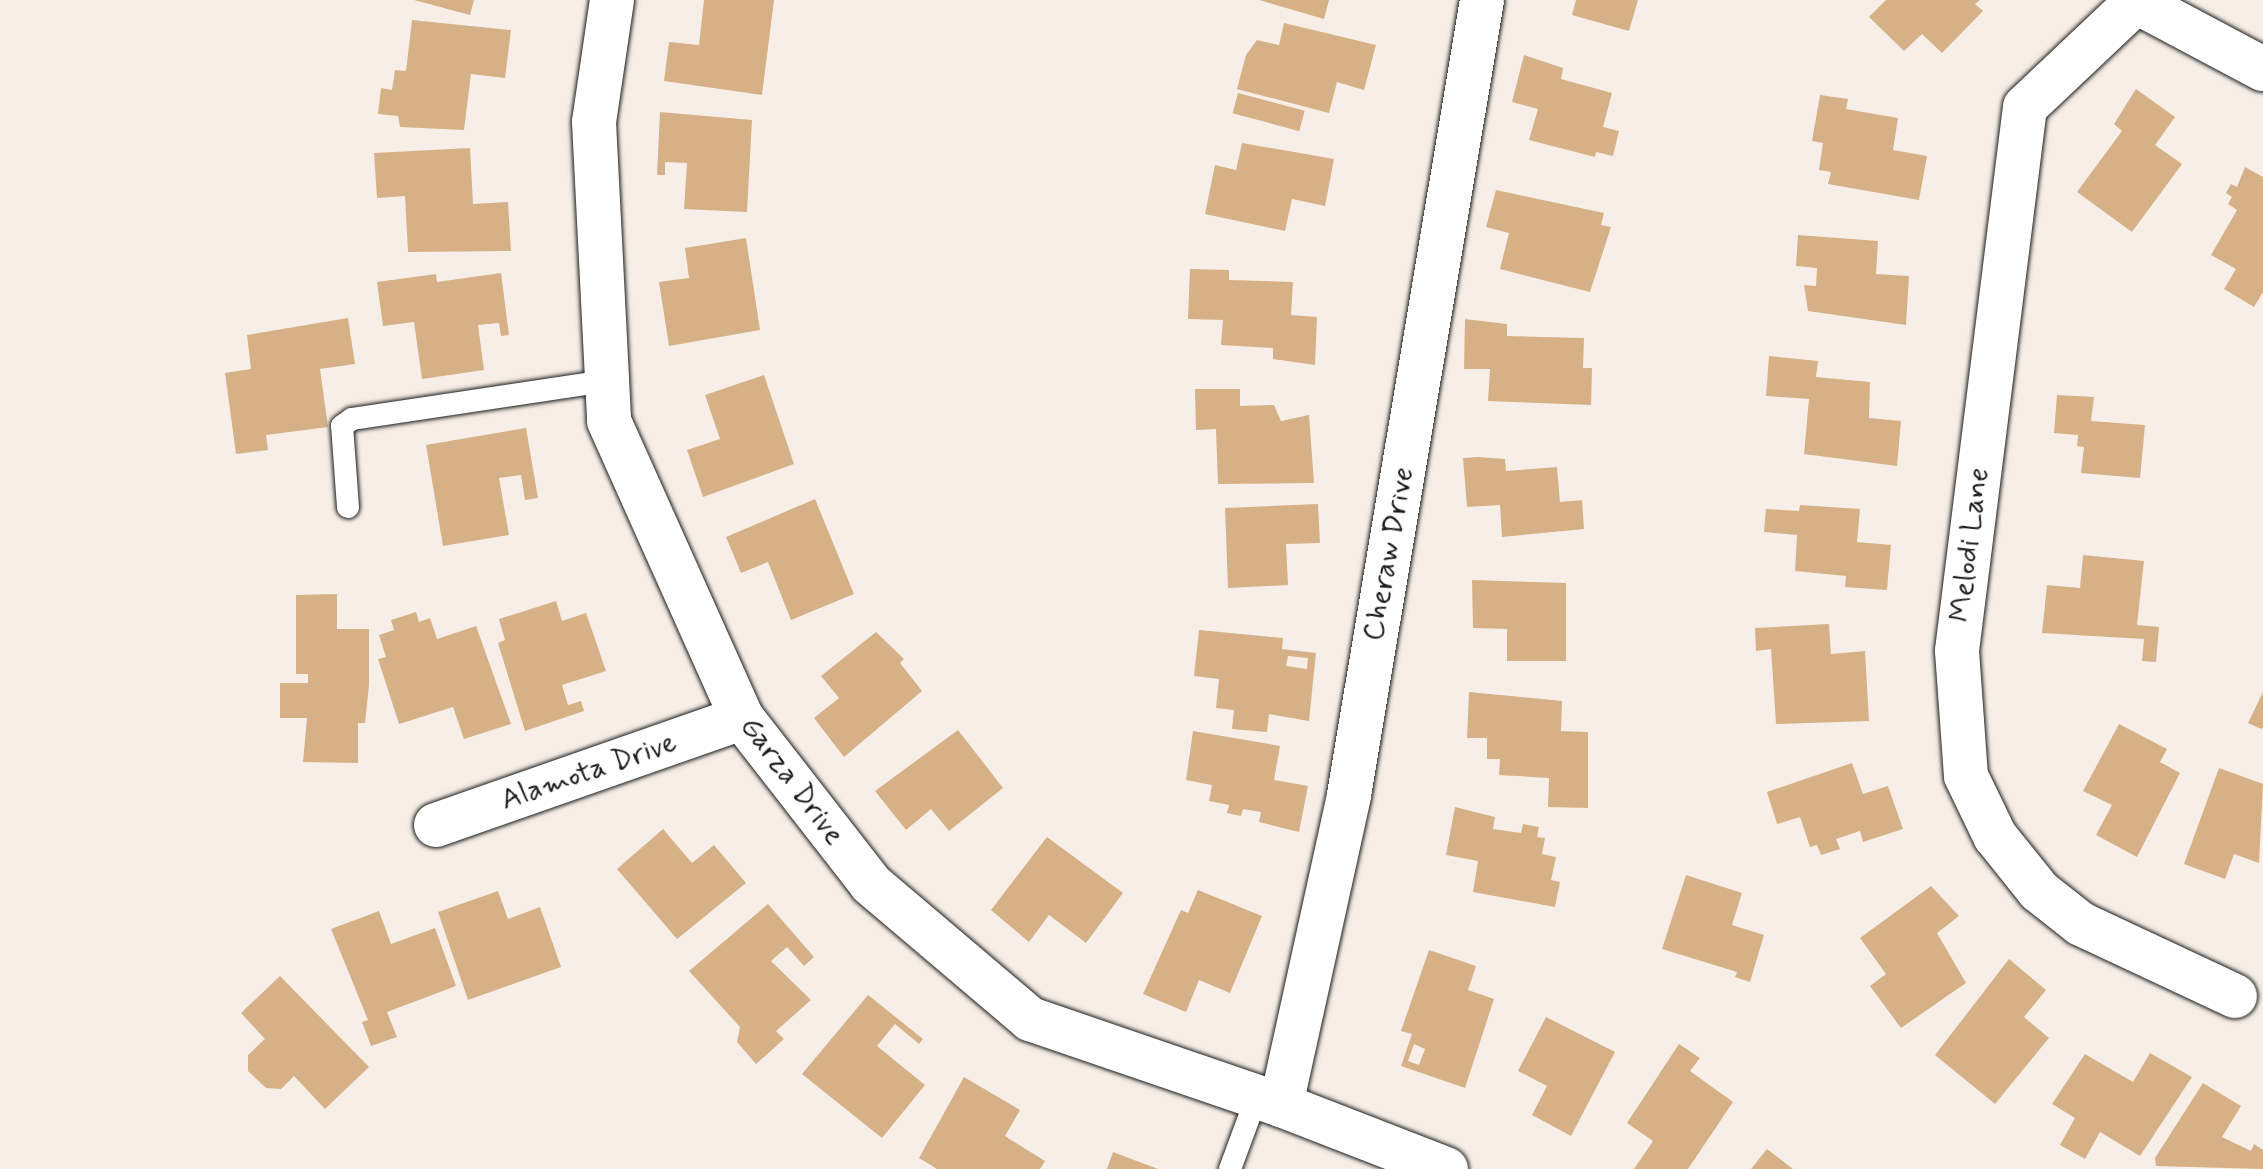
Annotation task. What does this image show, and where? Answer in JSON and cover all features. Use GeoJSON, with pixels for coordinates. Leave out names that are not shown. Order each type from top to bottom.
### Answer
{"type":"FeatureCollection","features":[{"type":"Feature","properties":{"kind":"street","name":"Garza Drive"},"geometry":{"type":"LineString","coordinates":[[612,0],[594,122],[609,421],[742,718],[871,884],[1030,1019],[1269,1100],[1446,1169]]}},
{"type":"Feature","properties":{"kind":"street","name":"Cheraw Drive"},"geometry":{"type":"LineString","coordinates":[[1269,1100],[1349,795],[1482,0]]}},
{"type":"Feature","properties":{"kind":"street"},"geometry":{"type":"LineString","coordinates":[[2134,1],[2263,69]]}},
{"type":"Feature","properties":{"kind":"street","name":"Melodi Lane"},"geometry":{"type":"LineString","coordinates":[[2134,1],[2025,107],[1957,651],[1963,749],[1966,776],[1995,836],[2039,891],[2081,924],[2235,996]]}},
{"type":"Feature","properties":{"kind":"street","name":"Alamota Drive"},"geometry":{"type":"LineString","coordinates":[[436,825],[742,718]]}},
{"type":"Feature","properties":{"kind":"lane"},"geometry":{"type":"LineString","coordinates":[[348,507],[342,426],[352,419],[607,381]]}},
{"type":"Feature","properties":{"kind":"lane"},"geometry":{"type":"LineString","coordinates":[[1230,1169],[1269,1100]]}},
{"type":"Feature","properties":{"kind":"building"},"geometry":{"type":"Polygon","coordinates":[[[414,0],[474,0],[470,15],[414,0]]]}},
{"type":"Feature","properties":{"kind":"building"},"geometry":{"type":"Polygon","coordinates":[[[704,0],[774,0],[762,95],[664,81],[669,42],[699,45],[704,0]]]}},
{"type":"Feature","properties":{"kind":"building"},"geometry":{"type":"Polygon","coordinates":[[[1259,0],[1329,0],[1324,19],[1259,0]]]}},
{"type":"Feature","properties":{"kind":"building"},"geometry":{"type":"Polygon","coordinates":[[[1576,0],[1638,0],[1629,31],[1572,15],[1576,0]]]}},
{"type":"Feature","properties":{"kind":"building"},"geometry":{"type":"Polygon","coordinates":[[[1886,0],[1980,0],[1975,4],[1983,11],[1942,53],[1922,34],[1904,51],[1869,17],[1886,0]]]}},
{"type":"Feature","properties":{"kind":"building"},"geometry":{"type":"Polygon","coordinates":[[[412,20],[511,30],[505,78],[471,74],[464,130],[400,127],[398,116],[378,114],[381,88],[392,90],[395,70],[406,71],[412,20]]]}},
{"type":"Feature","properties":{"kind":"building"},"geometry":{"type":"Polygon","coordinates":[[[1284,23],[1376,45],[1364,90],[1337,82],[1329,113],[1237,89],[1246,55],[1257,40],[1279,45],[1284,23]]]}},
{"type":"Feature","properties":{"kind":"building"},"geometry":{"type":"Polygon","coordinates":[[[1524,55],[1563,68],[1561,79],[1612,93],[1603,127],[1619,131],[1613,156],[1596,152],[1595,157],[1529,140],[1538,109],[1512,102],[1524,55]]]}},
{"type":"Feature","properties":{"kind":"building"},"geometry":{"type":"Polygon","coordinates":[[[2136,89],[2175,117],[2155,145],[2182,164],[2132,232],[2077,192],[2122,131],[2114,124],[2136,89]]]}},
{"type":"Feature","properties":{"kind":"building"},"geometry":{"type":"Polygon","coordinates":[[[1238,93],[1305,111],[1299,131],[1233,113],[1238,93]]]}},
{"type":"Feature","properties":{"kind":"building"},"geometry":{"type":"Polygon","coordinates":[[[1820,95],[1848,99],[1846,109],[1898,118],[1893,150],[1927,156],[1919,200],[1828,184],[1831,172],[1819,170],[1823,143],[1812,141],[1820,95]]]}},
{"type":"Feature","properties":{"kind":"building"},"geometry":{"type":"Polygon","coordinates":[[[660,112],[752,120],[747,212],[684,209],[687,163],[665,162],[665,175],[657,175],[660,112]]]}},
{"type":"Feature","properties":{"kind":"building"},"geometry":{"type":"Polygon","coordinates":[[[1242,143],[1334,159],[1325,206],[1292,199],[1285,231],[1205,214],[1215,165],[1236,170],[1242,143]]]}},
{"type":"Feature","properties":{"kind":"building"},"geometry":{"type":"Polygon","coordinates":[[[470,148],[473,204],[508,202],[511,251],[408,252],[405,196],[377,198],[374,153],[470,148]]]}},
{"type":"Feature","properties":{"kind":"building"},"geometry":{"type":"Polygon","coordinates":[[[2245,167],[2263,177],[2263,292],[2254,307],[2224,289],[2236,269],[2211,255],[2237,210],[2228,204],[2232,197],[2226,193],[2231,184],[2237,187],[2245,167]]]}},
{"type":"Feature","properties":{"kind":"building"},"geometry":{"type":"Polygon","coordinates":[[[1496,190],[1604,213],[1601,225],[1611,227],[1590,292],[1500,269],[1509,233],[1486,227],[1496,190]]]}},
{"type":"Feature","properties":{"kind":"building"},"geometry":{"type":"Polygon","coordinates":[[[1798,235],[1878,241],[1876,274],[1909,276],[1906,325],[1808,311],[1804,285],[1816,286],[1817,268],[1796,266],[1798,235]]]}},
{"type":"Feature","properties":{"kind":"building"},"geometry":{"type":"Polygon","coordinates":[[[746,238],[760,330],[669,346],[659,282],[689,278],[685,248],[746,238]]]}},
{"type":"Feature","properties":{"kind":"building"},"geometry":{"type":"Polygon","coordinates":[[[1190,269],[1229,270],[1229,280],[1293,282],[1291,315],[1317,317],[1315,365],[1273,359],[1273,348],[1221,345],[1223,320],[1188,319],[1190,269]]]}},
{"type":"Feature","properties":{"kind":"building"},"geometry":{"type":"Polygon","coordinates":[[[501,273],[509,335],[501,336],[499,323],[478,325],[484,370],[422,379],[414,322],[383,326],[377,282],[436,274],[437,282],[501,273]]]}},
{"type":"Feature","properties":{"kind":"building"},"geometry":{"type":"Polygon","coordinates":[[[348,318],[355,364],[320,369],[328,427],[266,435],[268,450],[236,454],[225,373],[251,369],[247,335],[348,318]]]}},
{"type":"Feature","properties":{"kind":"building"},"geometry":{"type":"Polygon","coordinates":[[[1465,319],[1507,324],[1507,336],[1584,338],[1583,368],[1592,368],[1591,405],[1488,401],[1490,369],[1464,369],[1465,319]]]}},
{"type":"Feature","properties":{"kind":"building"},"geometry":{"type":"Polygon","coordinates":[[[1769,356],[1818,361],[1816,377],[1870,382],[1869,418],[1901,421],[1897,466],[1804,454],[1809,399],[1766,396],[1769,356]]]}},
{"type":"Feature","properties":{"kind":"building"},"geometry":{"type":"Polygon","coordinates":[[[764,375],[794,464],[703,497],[687,450],[720,439],[705,395],[764,375]]]}},
{"type":"Feature","properties":{"kind":"building"},"geometry":{"type":"Polygon","coordinates":[[[1195,389],[1240,389],[1240,406],[1274,405],[1281,421],[1309,415],[1314,483],[1218,484],[1216,429],[1196,430],[1195,389]]]}},
{"type":"Feature","properties":{"kind":"building"},"geometry":{"type":"Polygon","coordinates":[[[2057,395],[2094,397],[2091,421],[2145,425],[2140,478],[2081,473],[2084,447],[2077,446],[2078,435],[2054,433],[2057,395]]]}},
{"type":"Feature","properties":{"kind":"building"},"geometry":{"type":"Polygon","coordinates":[[[526,428],[538,498],[525,500],[521,475],[499,478],[509,535],[443,546],[426,445],[526,428]]]}},
{"type":"Feature","properties":{"kind":"building"},"geometry":{"type":"Polygon","coordinates":[[[1463,458],[1505,459],[1506,471],[1557,467],[1560,502],[1582,500],[1584,529],[1502,537],[1500,505],[1467,507],[1463,458]]]}},
{"type":"Feature","properties":{"kind":"building"},"geometry":{"type":"Polygon","coordinates":[[[815,499],[854,594],[791,620],[768,562],[741,573],[726,537],[815,499]]]}},
{"type":"Feature","properties":{"kind":"building"},"geometry":{"type":"Polygon","coordinates":[[[1318,504],[1320,543],[1286,544],[1288,585],[1228,588],[1225,508],[1318,504]]]}},
{"type":"Feature","properties":{"kind":"building"},"geometry":{"type":"Polygon","coordinates":[[[1800,505],[1860,509],[1857,542],[1891,545],[1887,590],[1845,587],[1846,576],[1795,571],[1797,535],[1764,532],[1766,509],[1799,511],[1800,505]]]}},
{"type":"Feature","properties":{"kind":"building"},"geometry":{"type":"Polygon","coordinates":[[[2083,555],[2144,561],[2137,625],[2159,627],[2156,662],[2142,661],[2144,639],[2042,633],[2047,585],[2080,588],[2083,555]]]}},
{"type":"Feature","properties":{"kind":"building"},"geometry":{"type":"Polygon","coordinates":[[[1472,580],[1566,583],[1566,661],[1507,661],[1507,629],[1473,628],[1472,580]]]}},
{"type":"Feature","properties":{"kind":"building"},"geometry":{"type":"Polygon","coordinates":[[[337,594],[337,629],[369,629],[369,685],[365,723],[358,723],[358,763],[303,762],[307,718],[280,718],[280,683],[308,683],[308,674],[296,674],[296,595],[337,594]]]}},
{"type":"Feature","properties":{"kind":"building"},"geometry":{"type":"Polygon","coordinates":[[[556,601],[562,621],[586,613],[606,671],[562,685],[568,705],[581,701],[584,711],[525,731],[498,643],[505,640],[499,619],[556,601]]]}},
{"type":"Feature","properties":{"kind":"building"},"geometry":{"type":"Polygon","coordinates":[[[416,612],[419,622],[430,618],[437,639],[476,626],[511,724],[464,739],[453,707],[399,724],[378,659],[386,657],[379,635],[394,630],[391,620],[416,612]]]}},
{"type":"Feature","properties":{"kind":"building"},"geometry":{"type":"Polygon","coordinates":[[[1829,624],[1831,654],[1865,651],[1869,721],[1776,724],[1771,649],[1756,651],[1755,628],[1829,624]]]}},
{"type":"Feature","properties":{"kind":"building"},"geometry":{"type":"Polygon","coordinates":[[[1199,630],[1283,638],[1282,649],[1316,653],[1309,721],[1269,714],[1267,732],[1232,729],[1234,710],[1216,708],[1219,679],[1194,676],[1199,630]],[[1288,656],[1286,666],[1307,669],[1308,658],[1288,656]]]}},
{"type":"Feature","properties":{"kind":"building"},"geometry":{"type":"Polygon","coordinates":[[[876,632],[904,659],[900,663],[922,691],[844,757],[814,718],[839,698],[821,676],[876,632]]]}},
{"type":"Feature","properties":{"kind":"building"},"geometry":{"type":"Polygon","coordinates":[[[1469,692],[1562,701],[1561,731],[1588,732],[1588,808],[1548,807],[1549,778],[1499,775],[1500,759],[1487,759],[1487,738],[1467,738],[1469,692]]]}},
{"type":"Feature","properties":{"kind":"building"},"geometry":{"type":"Polygon","coordinates":[[[2263,692],[2263,727],[2261,729],[2248,723],[2263,692]]]}},
{"type":"Feature","properties":{"kind":"building"},"geometry":{"type":"Polygon","coordinates":[[[2119,724],[2167,749],[2160,762],[2180,773],[2137,857],[2096,835],[2112,805],[2083,791],[2119,724]]]}},
{"type":"Feature","properties":{"kind":"building"},"geometry":{"type":"Polygon","coordinates":[[[958,730],[1003,788],[949,831],[931,809],[906,830],[875,791],[958,730]]]}},
{"type":"Feature","properties":{"kind":"building"},"geometry":{"type":"Polygon","coordinates":[[[1193,731],[1280,746],[1274,780],[1308,786],[1299,832],[1259,822],[1261,812],[1243,809],[1241,816],[1227,813],[1229,805],[1209,801],[1212,785],[1186,780],[1193,731]]]}},
{"type":"Feature","properties":{"kind":"building"},"geometry":{"type":"Polygon","coordinates":[[[1852,763],[1863,794],[1888,786],[1903,829],[1863,842],[1860,831],[1836,839],[1840,849],[1821,855],[1817,845],[1810,847],[1800,817],[1777,824],[1767,792],[1852,763]]]}},
{"type":"Feature","properties":{"kind":"building"},"geometry":{"type":"Polygon","coordinates":[[[2219,768],[2263,784],[2259,863],[2234,854],[2225,879],[2184,864],[2219,768]]]}},
{"type":"Feature","properties":{"kind":"building"},"geometry":{"type":"Polygon","coordinates":[[[1455,807],[1495,817],[1493,829],[1521,833],[1523,824],[1539,827],[1537,837],[1545,838],[1542,854],[1556,857],[1551,880],[1560,882],[1555,907],[1473,892],[1478,861],[1446,855],[1455,807]]]}},
{"type":"Feature","properties":{"kind":"building"},"geometry":{"type":"Polygon","coordinates":[[[663,829],[692,863],[714,845],[746,883],[677,939],[617,869],[663,829]]]}},
{"type":"Feature","properties":{"kind":"building"},"geometry":{"type":"Polygon","coordinates":[[[1047,837],[1123,893],[1086,943],[1049,915],[1029,942],[991,910],[1047,837]]]}},
{"type":"Feature","properties":{"kind":"building"},"geometry":{"type":"Polygon","coordinates":[[[1686,875],[1742,893],[1732,925],[1764,935],[1750,982],[1735,977],[1737,972],[1662,949],[1686,875]]]}},
{"type":"Feature","properties":{"kind":"building"},"geometry":{"type":"Polygon","coordinates":[[[1931,886],[1959,916],[1937,933],[1966,983],[1901,1028],[1870,986],[1886,974],[1860,938],[1931,886]]]}},
{"type":"Feature","properties":{"kind":"building"},"geometry":{"type":"Polygon","coordinates":[[[1198,890],[1262,916],[1230,993],[1199,980],[1186,1012],[1143,994],[1181,910],[1188,913],[1198,890]]]}},
{"type":"Feature","properties":{"kind":"building"},"geometry":{"type":"Polygon","coordinates":[[[498,891],[508,919],[540,907],[561,967],[468,1000],[438,912],[498,891]]]}},
{"type":"Feature","properties":{"kind":"building"},"geometry":{"type":"Polygon","coordinates":[[[768,904],[814,957],[804,966],[787,947],[771,961],[811,1000],[776,1031],[784,1039],[756,1064],[737,1042],[740,1027],[689,971],[768,904]]]}},
{"type":"Feature","properties":{"kind":"building"},"geometry":{"type":"Polygon","coordinates":[[[379,911],[391,944],[435,928],[456,986],[387,1012],[397,1037],[371,1046],[362,1022],[368,1020],[331,929],[379,911]]]}},
{"type":"Feature","properties":{"kind":"building"},"geometry":{"type":"Polygon","coordinates":[[[1429,950],[1476,966],[1468,990],[1494,999],[1465,1088],[1401,1066],[1412,1034],[1401,1031],[1429,950]],[[1414,1044],[1408,1061],[1419,1065],[1425,1049],[1414,1044]]]}},
{"type":"Feature","properties":{"kind":"building"},"geometry":{"type":"Polygon","coordinates":[[[2009,959],[2046,990],[2024,1017],[2049,1038],[1995,1104],[1935,1055],[2009,959]]]}},
{"type":"Feature","properties":{"kind":"building"},"geometry":{"type":"Polygon","coordinates":[[[280,976],[369,1067],[325,1109],[294,1076],[281,1089],[266,1088],[248,1071],[248,1055],[265,1039],[241,1013],[280,976]]]}},
{"type":"Feature","properties":{"kind":"building"},"geometry":{"type":"Polygon","coordinates":[[[868,995],[923,1039],[919,1044],[895,1024],[877,1046],[925,1085],[882,1138],[802,1074],[868,995]]]}},
{"type":"Feature","properties":{"kind":"building"},"geometry":{"type":"Polygon","coordinates":[[[1546,1017],[1615,1052],[1571,1136],[1532,1115],[1547,1086],[1518,1071],[1546,1017]]]}},
{"type":"Feature","properties":{"kind":"building"},"geometry":{"type":"Polygon","coordinates":[[[1679,1044],[1700,1058],[1690,1071],[1733,1102],[1688,1169],[1634,1169],[1653,1141],[1627,1123],[1679,1044]]]}},
{"type":"Feature","properties":{"kind":"building"},"geometry":{"type":"Polygon","coordinates":[[[2150,1053],[2192,1077],[2140,1156],[2100,1132],[2085,1159],[2060,1145],[2075,1118],[2052,1104],[2085,1054],[2133,1082],[2150,1053]]]}},
{"type":"Feature","properties":{"kind":"building"},"geometry":{"type":"Polygon","coordinates":[[[964,1077],[1020,1110],[1005,1136],[1045,1161],[1040,1169],[937,1169],[919,1158],[964,1077]]]}},
{"type":"Feature","properties":{"kind":"building"},"geometry":{"type":"Polygon","coordinates":[[[2203,1083],[2241,1106],[2222,1137],[2251,1151],[2254,1144],[2263,1150],[2263,1169],[2156,1166],[2155,1158],[2203,1083]]]}},
{"type":"Feature","properties":{"kind":"building"},"geometry":{"type":"Polygon","coordinates":[[[1767,1149],[1793,1169],[1751,1169],[1767,1149]]]}},
{"type":"Feature","properties":{"kind":"building"},"geometry":{"type":"Polygon","coordinates":[[[1113,1152],[1158,1169],[1107,1169],[1113,1152]]]}}]}
